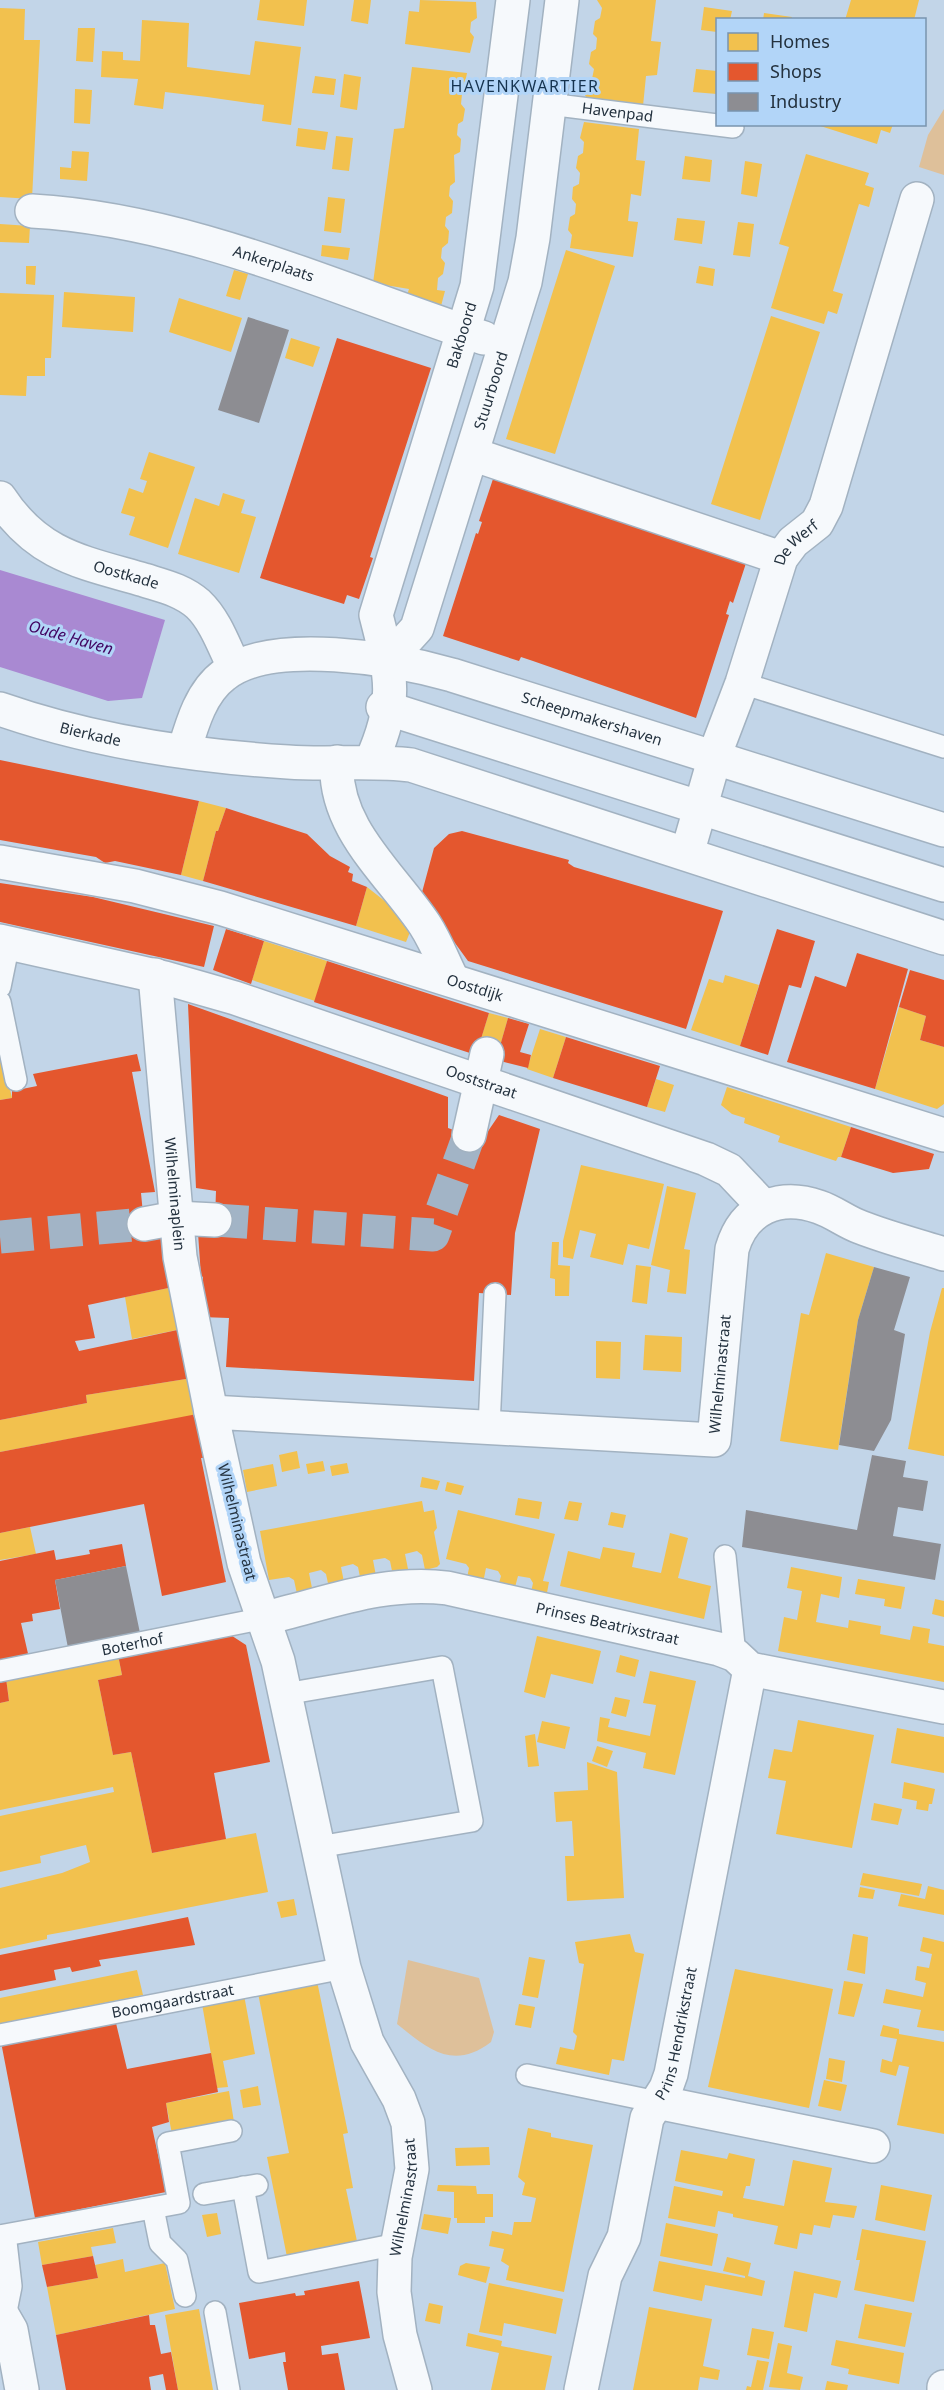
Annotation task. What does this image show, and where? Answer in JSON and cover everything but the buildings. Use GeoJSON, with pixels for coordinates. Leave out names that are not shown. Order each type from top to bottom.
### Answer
{"type":"FeatureCollection","features":[{"type":"Feature","properties":{"kind":"street","name":"Bakboord"},"geometry":{"type":"LineString","coordinates":[[388,660],[376,615],[464,331],[482,259],[513,0]]}},
{"type":"Feature","properties":{"kind":"street","name":"Stuurboord"},"geometry":{"type":"LineString","coordinates":[[388,660],[417,628],[507,345],[530,260],[562,0]]}},
{"type":"Feature","properties":{"kind":"street","name":"Havenpad"},"geometry":{"type":"LineString","coordinates":[[501,98],[549,104]]}},
{"type":"Feature","properties":{"kind":"street","name":"De Werf"},"geometry":{"type":"LineString","coordinates":[[687,854],[715,757],[742,683],[781,558],[793,542],[817,523],[826,506],[917,199]]}},
{"type":"Feature","properties":{"kind":"street","name":"Ankerplaats"},"geometry":{"type":"LineString","coordinates":[[32,211],[110,219],[180,235],[310,275],[507,345]]}},
{"type":"Feature","properties":{"kind":"street"},"geometry":{"type":"LineString","coordinates":[[472,454],[781,558]]}},
{"type":"Feature","properties":{"kind":"street","name":"Oostkade"},"geometry":{"type":"LineString","coordinates":[[0,498],[28,532],[60,554],[169,588],[189,597],[199,605],[214,625],[234,667]]}},
{"type":"Feature","properties":{"kind":"street","name":"Scheepmakershaven"},"geometry":{"type":"LineString","coordinates":[[234,667],[276,655],[388,660],[444,673],[944,830]]}},
{"type":"Feature","properties":{"kind":"street"},"geometry":{"type":"LineString","coordinates":[[388,660],[391,678],[383,734],[371,762],[411,765],[944,938]]}},
{"type":"Feature","properties":{"kind":"street"},"geometry":{"type":"LineString","coordinates":[[184,751],[206,695],[222,676],[234,667]]}},
{"type":"Feature","properties":{"kind":"street"},"geometry":{"type":"LineString","coordinates":[[386,708],[944,885]]}},
{"type":"Feature","properties":{"kind":"street","name":"Bierkade"},"geometry":{"type":"LineString","coordinates":[[0,709],[74,731],[184,751],[289,762],[371,762]]}},
{"type":"Feature","properties":{"kind":"street"},"geometry":{"type":"LineString","coordinates":[[337,762],[338,793],[347,819],[426,927],[452,979]]}},
{"type":"Feature","properties":{"kind":"street","name":"Oostdijk"},"geometry":{"type":"LineString","coordinates":[[0,862],[135,886],[220,908],[452,979],[501,1005],[944,1135]]}},
{"type":"Feature","properties":{"kind":"street","name":"Ooststraat"},"geometry":{"type":"LineString","coordinates":[[5,942],[154,975],[483,1068],[718,1164],[741,1181],[764,1207]]}},
{"type":"Feature","properties":{"kind":"street","name":"Wilhelminaplein"},"geometry":{"type":"LineString","coordinates":[[154,975],[183,1276],[211,1412]]}},
{"type":"Feature","properties":{"kind":"street"},"geometry":{"type":"LineString","coordinates":[[469,1135],[483,1068]]}},
{"type":"Feature","properties":{"kind":"street"},"geometry":{"type":"LineString","coordinates":[[764,1207],[785,1203],[818,1206],[860,1227],[944,1254]]}},
{"type":"Feature","properties":{"kind":"street","name":"Wilhelminastraat"},"geometry":{"type":"LineString","coordinates":[[415,2390],[397,2315],[394,2273],[397,2244],[412,2169],[411,2138],[403,2109],[367,2042],[344,1968],[285,1694],[265,1618],[242,1555],[211,1412],[714,1440],[732,1249],[745,1220],[764,1207]]}},
{"type":"Feature","properties":{"kind":"street"},"geometry":{"type":"LineString","coordinates":[[144,1224],[176,1218],[215,1220]]}},
{"type":"Feature","properties":{"kind":"street","name":"Prinses Beatrixstraat"},"geometry":{"type":"LineString","coordinates":[[265,1618],[380,1588],[432,1586],[719,1649],[742,1662],[944,1707]]}},
{"type":"Feature","properties":{"kind":"street","name":"Prins Hendrikstraat"},"geometry":{"type":"LineString","coordinates":[[581,2390],[604,2276],[624,2237],[644,2129],[671,2074],[742,1662]]}},
{"type":"Feature","properties":{"kind":"street"},"geometry":{"type":"LineString","coordinates":[[657,2102],[873,2146]]}},
{"type":"Feature","properties":{"kind":"street"},"geometry":{"type":"LineString","coordinates":[[0,2242],[5,2286],[0,2311],[11,2330],[22,2390]]}},
{"type":"Feature","properties":{"kind":"lane","name":"Havenpad"},"geometry":{"type":"LineString","coordinates":[[549,104],[716,125]]}},
{"type":"Feature","properties":{"kind":"lane","name":"Havenpad"},"geometry":{"type":"LineString","coordinates":[[725,126],[733,127]]}},
{"type":"Feature","properties":{"kind":"lane"},"geometry":{"type":"LineString","coordinates":[[742,683],[944,747]]}},
{"type":"Feature","properties":{"kind":"lane"},"geometry":{"type":"LineString","coordinates":[[0,987],[5,942]]}},
{"type":"Feature","properties":{"kind":"lane"},"geometry":{"type":"LineString","coordinates":[[0,1002],[16,1080]]}},
{"type":"Feature","properties":{"kind":"lane"},"geometry":{"type":"LineString","coordinates":[[489,1427],[495,1294]]}},
{"type":"Feature","properties":{"kind":"lane"},"geometry":{"type":"LineString","coordinates":[[725,1556],[742,1662]]}},
{"type":"Feature","properties":{"kind":"lane","name":"Boterhof"},"geometry":{"type":"LineString","coordinates":[[0,1671],[265,1618]]}},
{"type":"Feature","properties":{"kind":"lane"},"geometry":{"type":"LineString","coordinates":[[285,1694],[442,1667],[472,1821],[318,1847]]}},
{"type":"Feature","properties":{"kind":"lane","name":"Boomgaardstraat"},"geometry":{"type":"LineString","coordinates":[[0,2035],[344,1968]]}},
{"type":"Feature","properties":{"kind":"lane"},"geometry":{"type":"LineString","coordinates":[[527,2074],[657,2102]]}},
{"type":"Feature","properties":{"kind":"lane"},"geometry":{"type":"LineString","coordinates":[[0,2236],[179,2203],[168,2143],[231,2131]]}},
{"type":"Feature","properties":{"kind":"lane"},"geometry":{"type":"LineString","coordinates":[[204,2194],[250,2186],[259,2272],[397,2244]]}},
{"type":"Feature","properties":{"kind":"lane"},"geometry":{"type":"LineString","coordinates":[[153,2208],[160,2243],[177,2260],[185,2296]]}},
{"type":"Feature","properties":{"kind":"lane"},"geometry":{"type":"LineString","coordinates":[[215,2312],[229,2390]]}},
{"type":"Feature","properties":{"kind":"shaded area"},"geometry":{"type":"Polygon","coordinates":[[[944,109],[944,175],[919,167],[928,135],[944,109]]]}},
{"type":"Feature","properties":{"kind":"shaded area"},"geometry":{"type":"Polygon","coordinates":[[[408,1960],[479,1978],[494,2032],[491,2042],[477,2051],[453,2056],[430,2048],[397,2024],[408,1960]]]}},
{"type":"Feature","properties":{"kind":"water","name":"Oude Haven"},"geometry":{"type":"Polygon","coordinates":[[[0,570],[165,620],[142,698],[108,701],[0,667],[0,570]]]}},
{"type":"Feature","properties":{"kind":"tunnel"},"geometry":{"type":"LineString","coordinates":[[215,1220],[433,1235],[469,1135]]}},
{"type":"Feature","properties":{"kind":"tunnel"},"geometry":{"type":"LineString","coordinates":[[0,1237],[144,1224]]}},
{"type":"Feature","properties":{"kind":"district","name":"HAVENKWARTIER"},"geometry":{"type":"Point","coordinates":[525,86]}}]}
